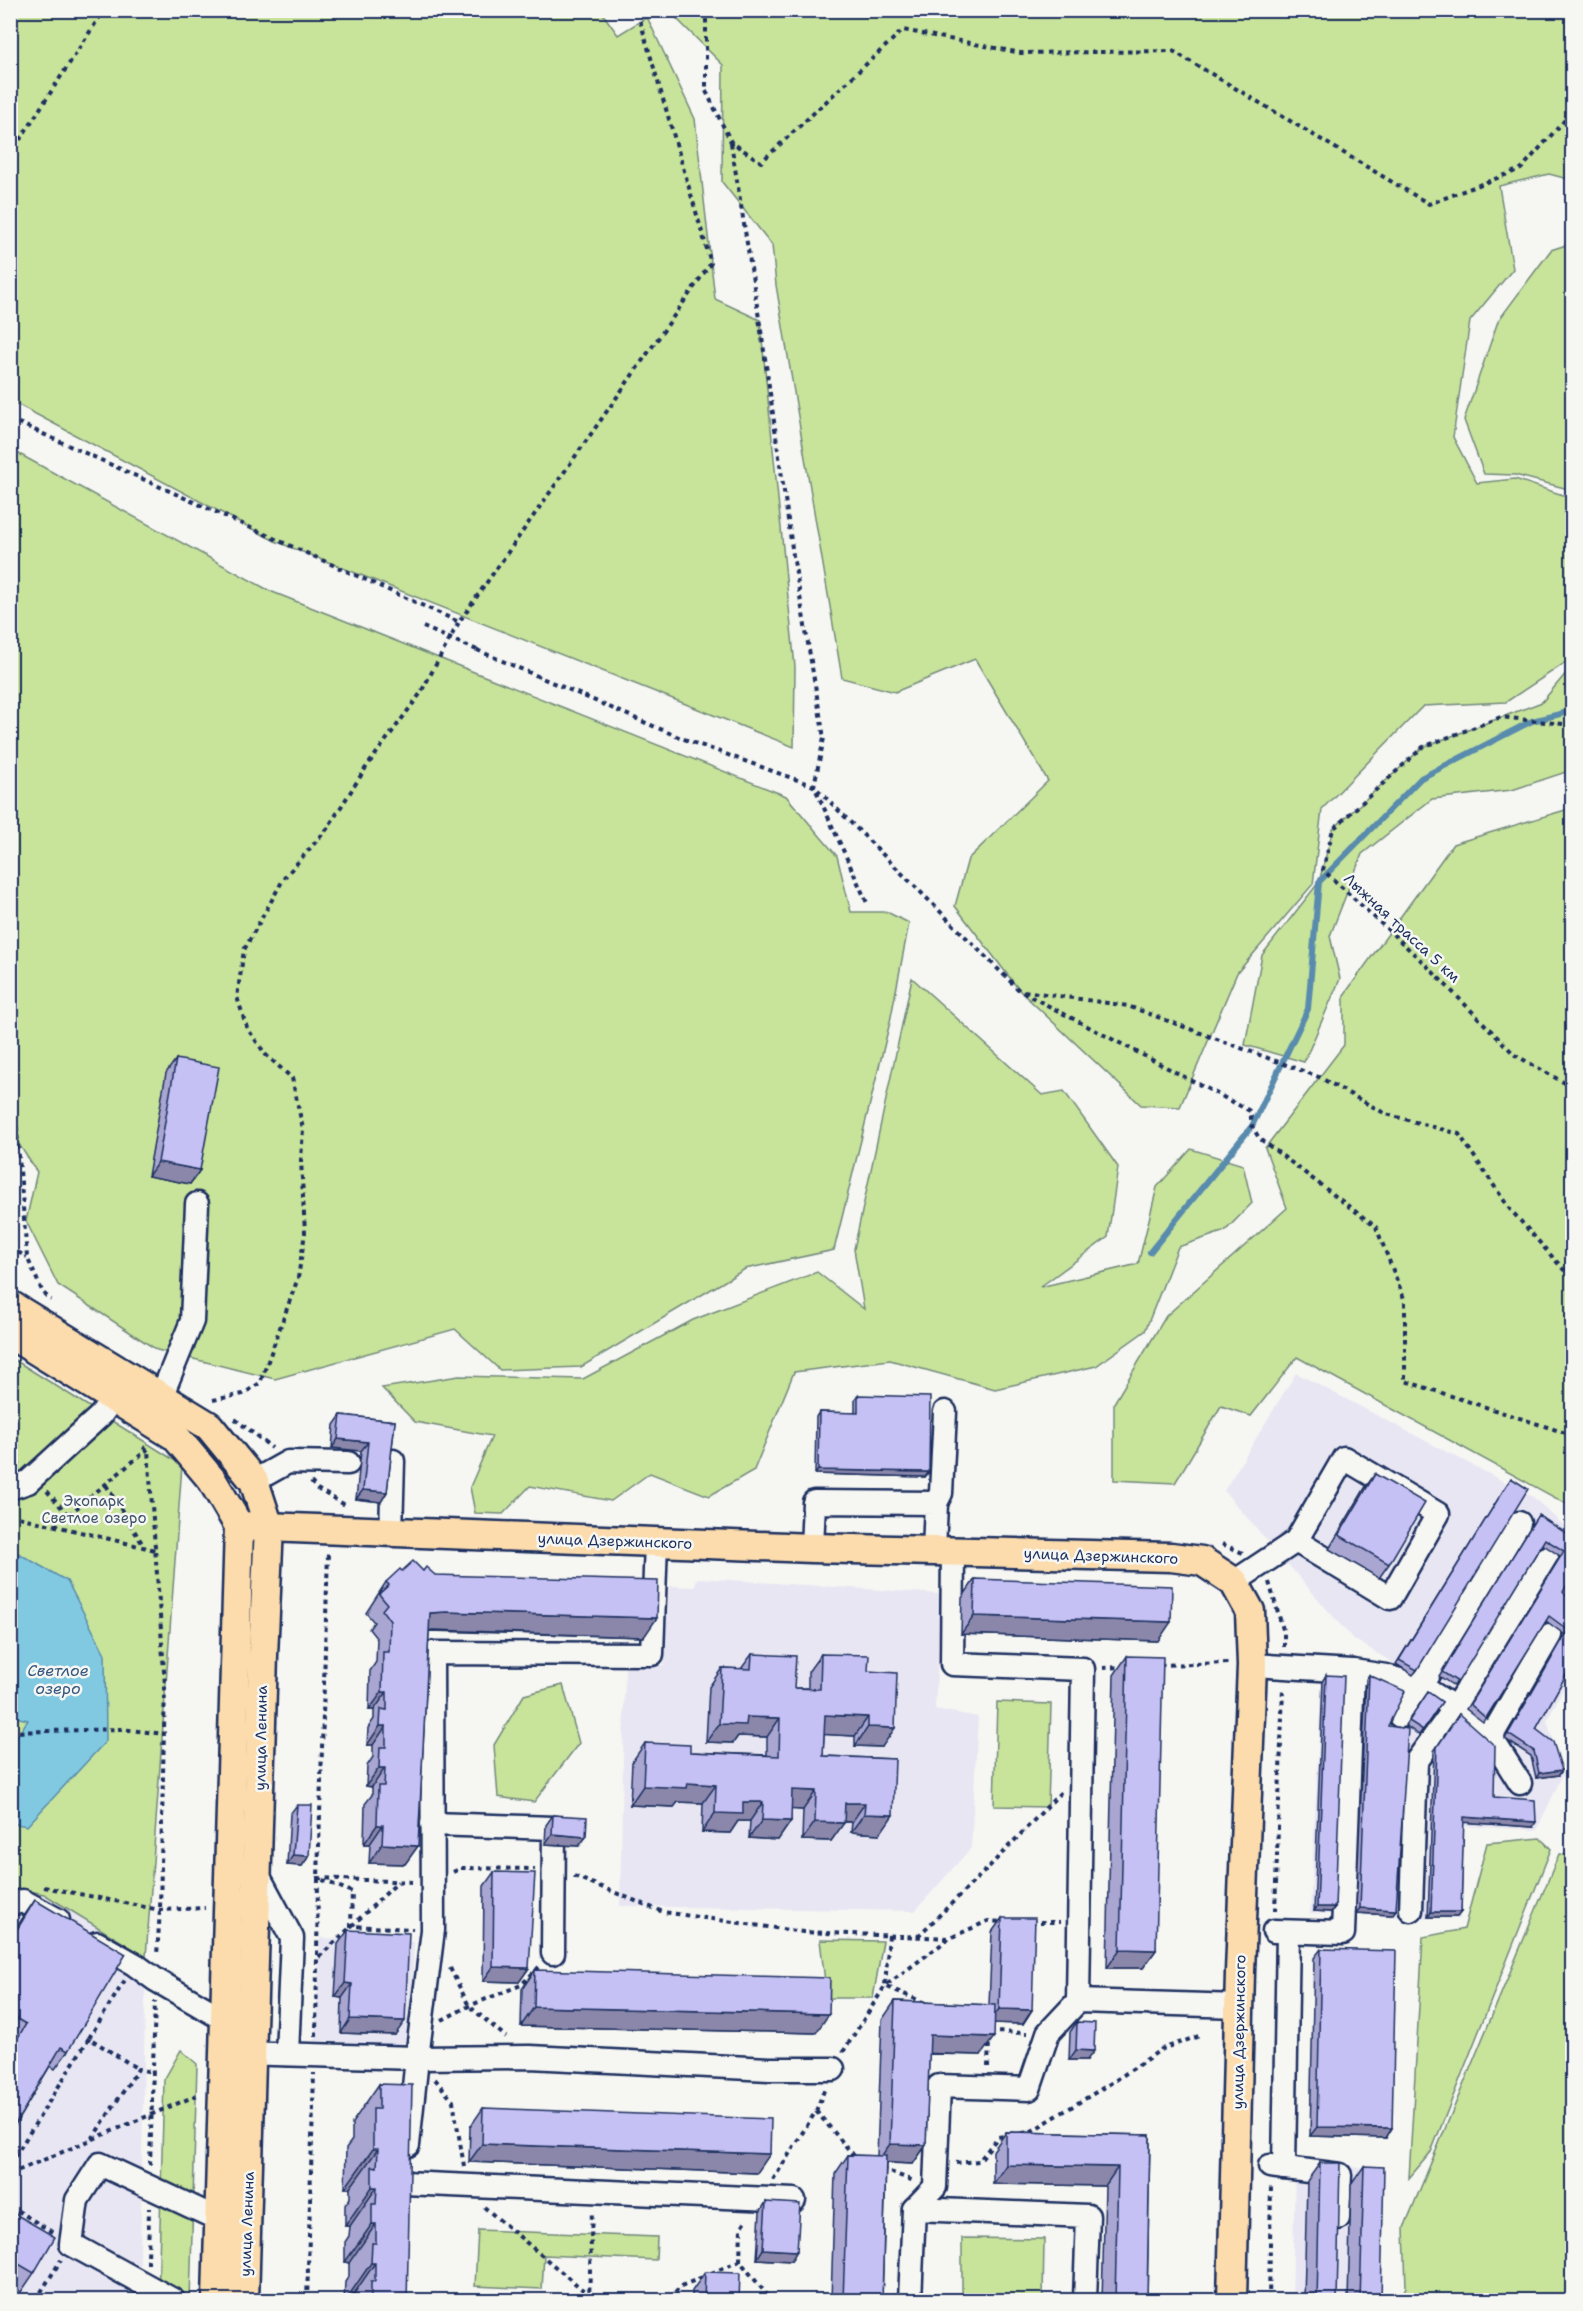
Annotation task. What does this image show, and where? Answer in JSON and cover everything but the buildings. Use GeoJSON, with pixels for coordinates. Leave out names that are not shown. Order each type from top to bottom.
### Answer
{"type":"FeatureCollection","features":[{"type":"Feature","properties":{"kind":"main road","name":"улица Ленина"},"geometry":{"type":"LineString","coordinates":[[10,1305],[208,1426],[254,1481],[269,1527],[263,1655],[258,1875],[238,2053],[244,2301]]}},
{"type":"Feature","properties":{"kind":"main road"},"geometry":{"type":"LineString","coordinates":[[10,1334],[175,1436],[212,1480],[239,1526]]}},
{"type":"Feature","properties":{"kind":"main road","name":"улица Ленина"},"geometry":{"type":"LineString","coordinates":[[217,2301],[224,2085],[238,2053],[225,2020],[239,1526]]}},
{"type":"Feature","properties":{"kind":"main road","name":"улица Дзержинского"},"geometry":{"type":"LineString","coordinates":[[239,1526],[812,1548],[1171,1557],[1202,1561],[1234,1582],[1250,1611],[1252,1665],[1239,2006],[1232,2301]]}},
{"type":"Feature","properties":{"kind":"lane"},"geometry":{"type":"LineString","coordinates":[[169,1402],[192,1321],[197,1204]]}},
{"type":"Feature","properties":{"kind":"lane"},"geometry":{"type":"LineString","coordinates":[[22,1484],[101,1415],[114,1397]]}},
{"type":"Feature","properties":{"kind":"lane"},"geometry":{"type":"LineString","coordinates":[[910,2301],[914,2209],[935,2187],[939,2086],[1029,2089],[1048,2033],[1078,2001],[1083,1669],[952,1664],[944,1551],[936,1503],[941,1492],[945,1412]]}},
{"type":"Feature","properties":{"kind":"lane"},"geometry":{"type":"LineString","coordinates":[[1234,1582],[1296,1541],[1344,1458],[1438,1514],[1390,1598],[1296,1541]]}},
{"type":"Feature","properties":{"kind":"lane"},"geometry":{"type":"LineString","coordinates":[[391,1533],[393,1461]]}},
{"type":"Feature","properties":{"kind":"lane"},"geometry":{"type":"LineString","coordinates":[[254,1481],[288,1462],[348,1463]]}},
{"type":"Feature","properties":{"kind":"lane"},"geometry":{"type":"LineString","coordinates":[[812,1548],[814,1502],[936,1503]]}},
{"type":"Feature","properties":{"kind":"lane"},"geometry":{"type":"LineString","coordinates":[[1400,1716],[1421,1686],[1519,1523]]}},
{"type":"Feature","properties":{"kind":"lane"},"geometry":{"type":"LineString","coordinates":[[404,2206],[404,2183],[417,2058],[433,1930],[432,1653],[652,1654],[656,1542]]}},
{"type":"Feature","properties":{"kind":"lane"},"geometry":{"type":"LineString","coordinates":[[1411,1910],[1416,1762],[1455,1708],[1547,1558]]}},
{"type":"Feature","properties":{"kind":"lane"},"geometry":{"type":"LineString","coordinates":[[1491,1737],[1550,1635]]}},
{"type":"Feature","properties":{"kind":"lane"},"geometry":{"type":"LineString","coordinates":[[1252,1665],[1353,1671],[1386,1676],[1421,1686],[1455,1708],[1491,1737],[1520,1783]]}},
{"type":"Feature","properties":{"kind":"lane"},"geometry":{"type":"LineString","coordinates":[[1338,2243],[1340,2175],[1277,2167],[1281,1932],[1343,1933],[1353,1671]]}},
{"type":"Feature","properties":{"kind":"lane"},"geometry":{"type":"LineString","coordinates":[[432,1824],[554,1828],[553,1953]]}},
{"type":"Feature","properties":{"kind":"lane"},"geometry":{"type":"LineString","coordinates":[[258,1875],[292,1938],[287,2054]]}},
{"type":"Feature","properties":{"kind":"lane"},"geometry":{"type":"LineString","coordinates":[[10,1904],[23,1901],[134,1964],[156,1980],[225,2020]]}},
{"type":"Feature","properties":{"kind":"lane"},"geometry":{"type":"LineString","coordinates":[[1078,2001],[1239,2006]]}},
{"type":"Feature","properties":{"kind":"lane"},"geometry":{"type":"LineString","coordinates":[[238,2053],[417,2058],[530,2057],[768,2069],[833,2069]]}},
{"type":"Feature","properties":{"kind":"lane"},"geometry":{"type":"LineString","coordinates":[[172,2301],[70,2244],[76,2200],[100,2164],[218,2219]]}},
{"type":"Feature","properties":{"kind":"lane"},"geometry":{"type":"LineString","coordinates":[[404,2183],[794,2200]]}},
{"type":"Feature","properties":{"kind":"lane"},"geometry":{"type":"LineString","coordinates":[[914,2209],[1088,2216],[1085,2301]]}},
{"type":"Feature","properties":{"kind":"path"},"geometry":{"type":"LineString","coordinates":[[10,155],[104,10]]}},
{"type":"Feature","properties":{"kind":"path"},"geometry":{"type":"LineString","coordinates":[[169,1402],[243,1394],[260,1383],[298,1278],[304,1245],[301,1160],[303,1129],[292,1077],[266,1055],[247,1028],[237,997],[244,950],[284,878],[327,829],[365,769],[420,694],[452,639],[459,622],[711,263],[637,10]]}},
{"type":"Feature","properties":{"kind":"path"},"geometry":{"type":"LineString","coordinates":[[706,10],[706,91],[731,142],[762,336],[793,555],[824,738],[814,786],[868,905]]}},
{"type":"Feature","properties":{"kind":"path"},"geometry":{"type":"LineString","coordinates":[[731,142],[761,162],[903,30],[1021,53],[1173,51],[1429,204],[1521,170],[1572,112]]}},
{"type":"Feature","properties":{"kind":"path"},"geometry":{"type":"LineString","coordinates":[[10,419],[459,622]]}},
{"type":"Feature","properties":{"kind":"path"},"geometry":{"type":"LineString","coordinates":[[423,627],[681,738],[814,786],[1020,991],[1250,1111],[1252,1126],[1259,1138],[1376,1227],[1406,1301],[1405,1381],[1572,1435]]}},
{"type":"Feature","properties":{"kind":"path","name":"Лыжная трасса 5 км"},"geometry":{"type":"LineString","coordinates":[[1572,725],[1501,717],[1423,747],[1333,830],[1323,870],[1425,964],[1515,1055],[1572,1087]]}},
{"type":"Feature","properties":{"kind":"path"},"geometry":{"type":"LineString","coordinates":[[1020,991],[1128,1006],[1319,1077],[1386,1114],[1459,1134],[1509,1208],[1572,1279]]}},
{"type":"Feature","properties":{"kind":"path"},"geometry":{"type":"LineString","coordinates":[[10,1046],[27,1257],[43,1293],[51,1300]]}},
{"type":"Feature","properties":{"kind":"path"},"geometry":{"type":"LineString","coordinates":[[10,1248],[27,1257]]}},
{"type":"Feature","properties":{"kind":"path"},"geometry":{"type":"LineString","coordinates":[[10,1372],[22,1484],[68,1515]]}},
{"type":"Feature","properties":{"kind":"path"},"geometry":{"type":"LineString","coordinates":[[138,1443],[148,1450]]}},
{"type":"Feature","properties":{"kind":"path"},"geometry":{"type":"LineString","coordinates":[[54,1527],[148,1450]]}},
{"type":"Feature","properties":{"kind":"path"},"geometry":{"type":"LineString","coordinates":[[148,1450],[165,1685],[160,1910],[151,2072],[148,2287]]}},
{"type":"Feature","properties":{"kind":"path"},"geometry":{"type":"LineString","coordinates":[[106,1485],[146,1549]]}},
{"type":"Feature","properties":{"kind":"path"},"geometry":{"type":"LineString","coordinates":[[10,1515],[155,1550]]}},
{"type":"Feature","properties":{"kind":"path"},"geometry":{"type":"LineString","coordinates":[[306,2301],[318,1958],[318,1878],[328,1530]]}},
{"type":"Feature","properties":{"kind":"path"},"geometry":{"type":"LineString","coordinates":[[1149,1665],[1215,1662],[1252,1665]]}},
{"type":"Feature","properties":{"kind":"path"},"geometry":{"type":"LineString","coordinates":[[1083,1669],[1127,1667]]}},
{"type":"Feature","properties":{"kind":"path"},"geometry":{"type":"LineString","coordinates":[[10,1732],[121,1729],[164,1734]]}},
{"type":"Feature","properties":{"kind":"path"},"geometry":{"type":"LineString","coordinates":[[917,1936],[987,1869],[1062,1791],[1081,1785]]}},
{"type":"Feature","properties":{"kind":"path"},"geometry":{"type":"LineString","coordinates":[[555,1870],[581,1878],[663,1912],[803,1932],[950,1938]]}},
{"type":"Feature","properties":{"kind":"path"},"geometry":{"type":"LineString","coordinates":[[318,1958],[398,1882]]}},
{"type":"Feature","properties":{"kind":"path"},"geometry":{"type":"LineString","coordinates":[[44,1887],[160,1910],[227,1905]]}},
{"type":"Feature","properties":{"kind":"path"},"geometry":{"type":"LineString","coordinates":[[771,2301],[740,2261],[741,2228],[816,2111],[833,2069],[885,1986],[950,1938],[988,1922],[1010,1922]]}},
{"type":"Feature","properties":{"kind":"path"},"geometry":{"type":"LineString","coordinates":[[1022,1922],[1078,1922]]}},
{"type":"Feature","properties":{"kind":"path"},"geometry":{"type":"LineString","coordinates":[[885,1986],[889,1935]]}},
{"type":"Feature","properties":{"kind":"path"},"geometry":{"type":"LineString","coordinates":[[530,2057],[469,2006],[521,1985],[553,1953]]}},
{"type":"Feature","properties":{"kind":"path"},"geometry":{"type":"LineString","coordinates":[[10,2164],[134,1964]]}},
{"type":"Feature","properties":{"kind":"path"},"geometry":{"type":"LineString","coordinates":[[885,1986],[928,2004]]}},
{"type":"Feature","properties":{"kind":"path"},"geometry":{"type":"LineString","coordinates":[[980,2027],[989,2032],[1048,2033]]}},
{"type":"Feature","properties":{"kind":"path"},"geometry":{"type":"LineString","coordinates":[[988,2087],[989,2032]]}},
{"type":"Feature","properties":{"kind":"path"},"geometry":{"type":"LineString","coordinates":[[936,2164],[979,2162],[998,2137],[1030,2132],[1162,2049],[1199,2036]]}},
{"type":"Feature","properties":{"kind":"path"},"geometry":{"type":"LineString","coordinates":[[89,2038],[138,2068],[151,2072]]}},
{"type":"Feature","properties":{"kind":"path"},"geometry":{"type":"LineString","coordinates":[[91,2140],[138,2068]]}},
{"type":"Feature","properties":{"kind":"path"},"geometry":{"type":"LineString","coordinates":[[10,2174],[224,2085]]}},
{"type":"Feature","properties":{"kind":"path"},"geometry":{"type":"LineString","coordinates":[[816,2111],[858,2160]]}},
{"type":"Feature","properties":{"kind":"path"},"geometry":{"type":"LineString","coordinates":[[91,2140],[100,2164]]}},
{"type":"Feature","properties":{"kind":"path"},"geometry":{"type":"LineString","coordinates":[[878,2168],[935,2187]]}},
{"type":"Feature","properties":{"kind":"path"},"geometry":{"type":"LineString","coordinates":[[589,2301],[592,2191]]}},
{"type":"Feature","properties":{"kind":"path"},"geometry":{"type":"LineString","coordinates":[[10,2206],[70,2244],[36,2301]]}},
{"type":"Feature","properties":{"kind":"path"},"geometry":{"type":"LineString","coordinates":[[670,2301],[679,2287],[740,2261]]}},
{"type":"Feature","properties":{"kind":"shaded area"},"geometry":{"type":"Polygon","coordinates":[[[1296,1373],[1533,1497],[1572,1533],[1572,1671],[1547,1721],[1563,1774],[1537,1830],[1463,1826],[1460,1919],[1310,1913],[1322,1675],[1395,1664],[1352,1638],[1224,1491],[1296,1373]]]}},
{"type":"Feature","properties":{"kind":"shaded area"},"geometry":{"type":"Polygon","coordinates":[[[697,1578],[941,1594],[935,1709],[978,1717],[971,1848],[915,1911],[620,1906],[625,1666],[664,1665],[669,1586],[695,1587],[697,1578]]]}},
{"type":"Feature","properties":{"kind":"shaded area"},"geometry":{"type":"Polygon","coordinates":[[[20,1889],[44,1894],[146,1957],[139,2300],[11,2300],[10,1891],[20,1889]]]}},
{"type":"Feature","properties":{"kind":"shaded area"},"geometry":{"type":"Polygon","coordinates":[[[320,1938],[414,1942],[410,2045],[315,2041],[320,1938]]]}},
{"type":"Feature","properties":{"kind":"shaded area"},"geometry":{"type":"Polygon","coordinates":[[[1295,2166],[1379,2168],[1374,2300],[1292,2300],[1295,2166]]]}},
{"type":"Feature","properties":{"kind":"green space"},"geometry":{"type":"Polygon","coordinates":[[[600,10],[618,35],[647,17],[695,119],[715,299],[760,320],[795,667],[794,747],[275,541],[11,401],[11,11],[600,10]]]}},
{"type":"Feature","properties":{"kind":"green space"},"geometry":{"type":"Polygon","coordinates":[[[669,11],[1572,11],[1572,180],[1549,174],[1499,186],[1513,269],[1470,321],[1453,437],[1477,483],[1515,479],[1572,498],[1572,649],[1568,661],[1506,702],[1423,706],[1322,809],[1313,884],[1237,973],[1180,1107],[1141,1105],[1020,991],[955,906],[968,859],[1048,781],[975,659],[895,692],[842,678],[776,285],[772,245],[722,182],[723,65],[669,11]]]}},
{"type":"Feature","properties":{"kind":"green space"},"geometry":{"type":"Polygon","coordinates":[[[1572,243],[1572,490],[1515,475],[1484,474],[1464,420],[1498,321],[1551,250],[1572,243]]]}},
{"type":"Feature","properties":{"kind":"green space"},"geometry":{"type":"Polygon","coordinates":[[[10,449],[270,591],[786,796],[837,856],[851,912],[887,912],[909,923],[890,1022],[834,1250],[745,1269],[581,1367],[500,1370],[455,1329],[275,1379],[157,1350],[58,1285],[26,1221],[37,1172],[11,1132],[10,449]]]}},
{"type":"Feature","properties":{"kind":"green space"},"geometry":{"type":"Polygon","coordinates":[[[1572,666],[1572,770],[1512,790],[1432,799],[1362,854],[1330,936],[1340,979],[1304,1062],[1245,1045],[1262,955],[1319,882],[1333,829],[1423,747],[1542,702],[1572,666]]]}},
{"type":"Feature","properties":{"kind":"green space"},"geometry":{"type":"Polygon","coordinates":[[[1572,808],[1572,1507],[1297,1357],[1251,1416],[1221,1406],[1175,1483],[1114,1480],[1114,1403],[1166,1316],[1287,1208],[1265,1148],[1344,1045],[1344,995],[1453,844],[1572,808]]]}},
{"type":"Feature","properties":{"kind":"green space"},"geometry":{"type":"Polygon","coordinates":[[[912,978],[1042,1095],[1064,1091],[1118,1167],[1108,1237],[1040,1287],[1138,1264],[1157,1187],[1191,1149],[1243,1165],[1252,1203],[1225,1231],[1178,1247],[1145,1331],[1096,1366],[995,1389],[890,1360],[794,1372],[754,1470],[709,1496],[650,1473],[611,1501],[530,1486],[503,1514],[475,1513],[470,1487],[492,1436],[415,1422],[382,1388],[459,1376],[583,1379],[693,1320],[817,1272],[864,1309],[854,1249],[912,978]]]}},
{"type":"Feature","properties":{"kind":"green space","name":"Экопарк Светлое озеро"},"geometry":{"type":"Polygon","coordinates":[[[10,1357],[182,1465],[146,1957],[44,1894],[20,1889],[11,1891],[10,1357]]]}},
{"type":"Feature","properties":{"kind":"green space"},"geometry":{"type":"Polygon","coordinates":[[[563,1685],[579,1743],[534,1802],[498,1797],[494,1745],[524,1695],[563,1685]]]}},
{"type":"Feature","properties":{"kind":"green space"},"geometry":{"type":"Polygon","coordinates":[[[997,1702],[1051,1704],[1048,1807],[994,1806],[997,1702]]]}},
{"type":"Feature","properties":{"kind":"green space"},"geometry":{"type":"Polygon","coordinates":[[[1540,1838],[1551,1849],[1431,2152],[1409,2178],[1423,1937],[1464,1929],[1487,1843],[1540,1838]]]}},
{"type":"Feature","properties":{"kind":"green space"},"geometry":{"type":"Polygon","coordinates":[[[1559,1854],[1572,1856],[1572,2300],[1400,2300],[1406,2287],[1404,2228],[1559,1854]]]}},
{"type":"Feature","properties":{"kind":"green space"},"geometry":{"type":"Polygon","coordinates":[[[820,1940],[883,1941],[873,1998],[827,1998],[820,1940]]]}},
{"type":"Feature","properties":{"kind":"green space"},"geometry":{"type":"Polygon","coordinates":[[[181,2050],[197,2064],[190,2300],[158,2300],[164,2080],[181,2050]]]}},
{"type":"Feature","properties":{"kind":"green space"},"geometry":{"type":"Polygon","coordinates":[[[478,2230],[657,2237],[656,2260],[544,2255],[542,2289],[475,2286],[478,2230]]]}},
{"type":"Feature","properties":{"kind":"green space"},"geometry":{"type":"Polygon","coordinates":[[[962,2238],[1044,2239],[1043,2300],[962,2300],[962,2238]]]}},
{"type":"Feature","properties":{"kind":"water","name":"Светлое озеро"},"geometry":{"type":"Polygon","coordinates":[[[11,1549],[67,1581],[105,1654],[106,1741],[27,1826],[11,1823],[11,1745],[28,1720],[11,1716],[11,1549]]]}},
{"type":"Feature","properties":{"kind":"waterway"},"geometry":{"type":"LineString","coordinates":[[1150,1252],[1252,1126],[1308,1009],[1319,882],[1421,778],[1532,721],[1572,711]]}}]}
